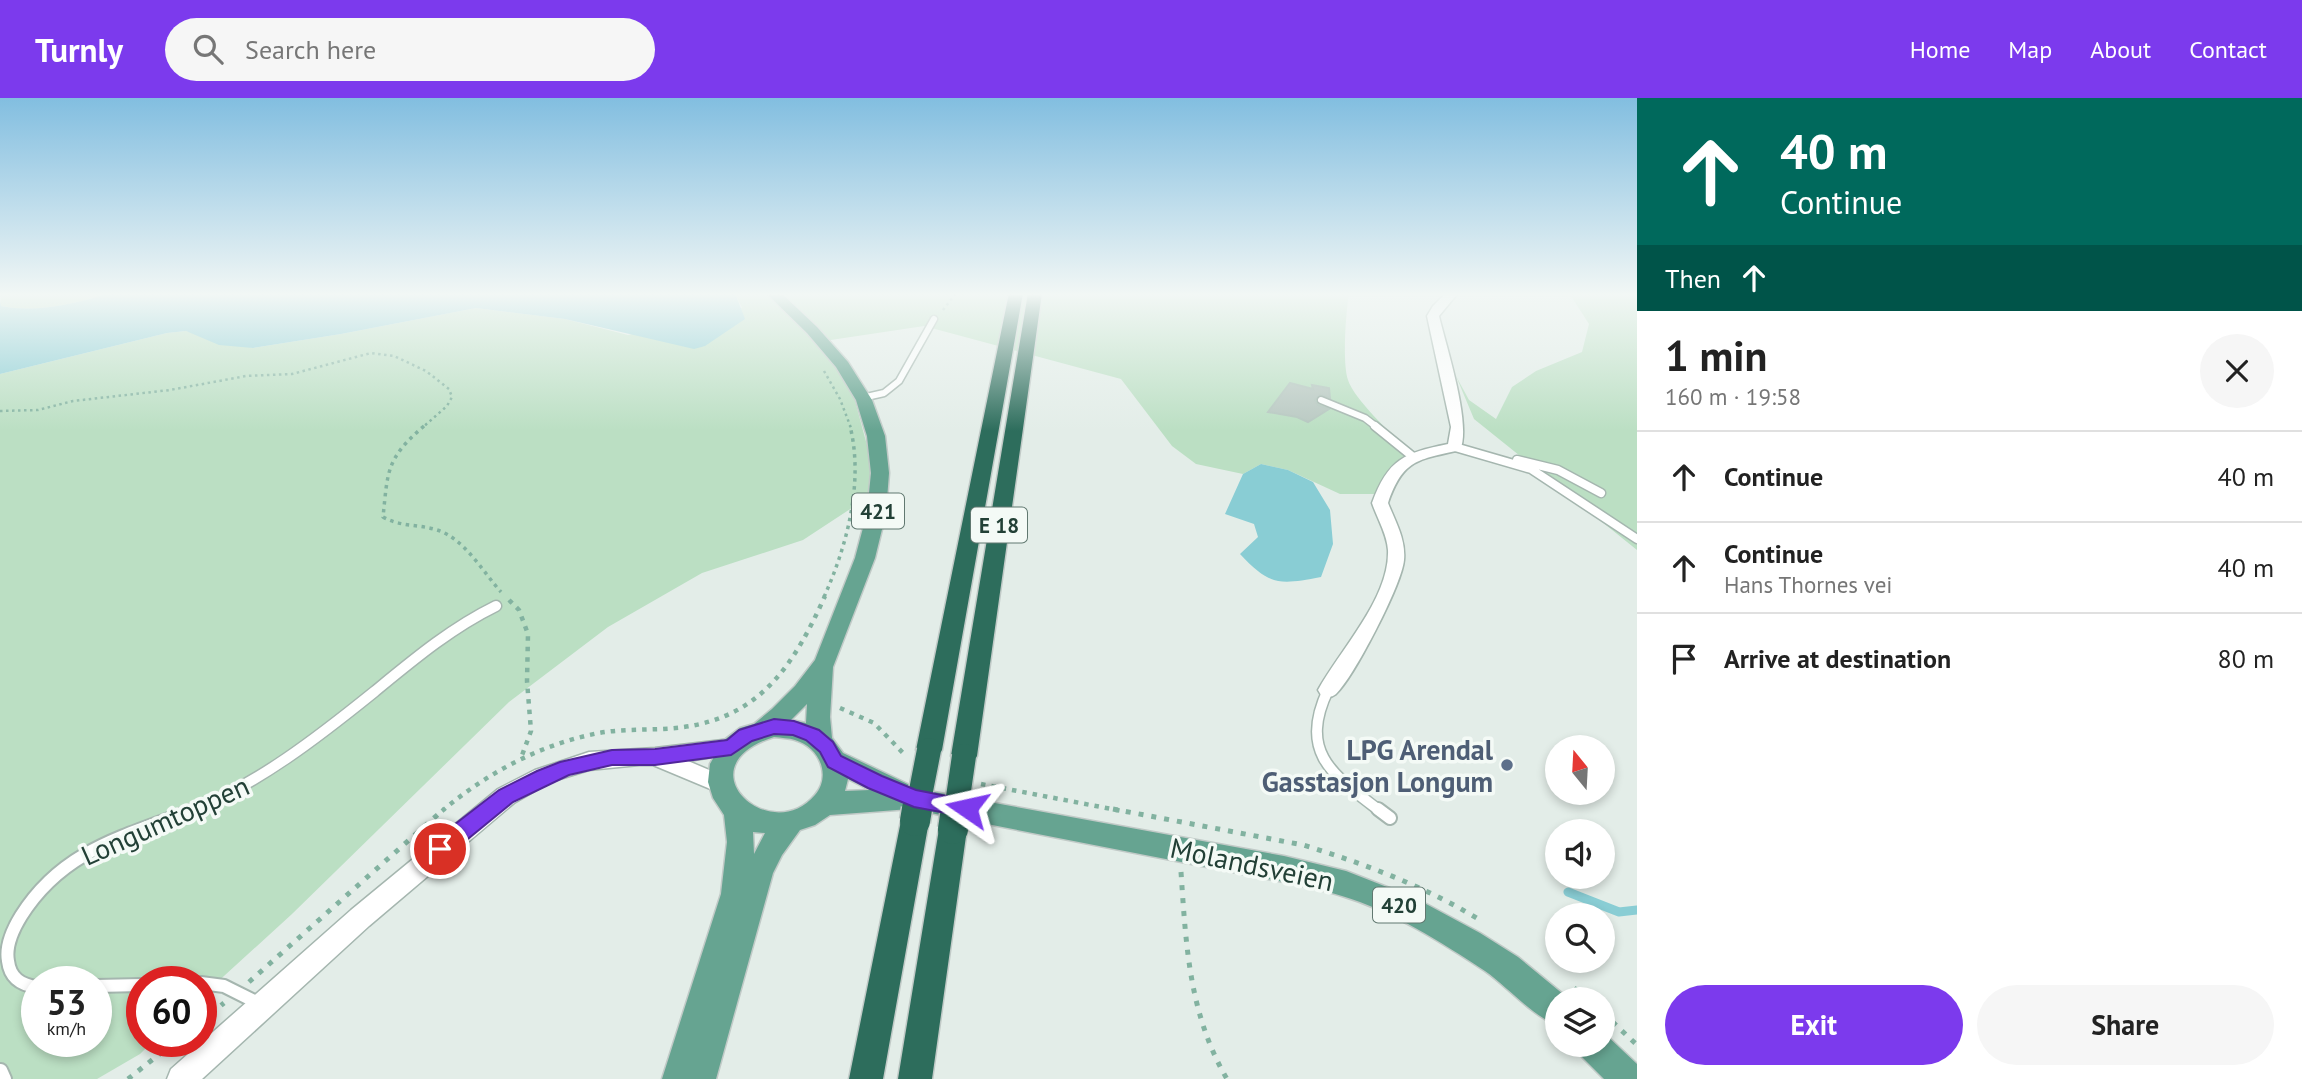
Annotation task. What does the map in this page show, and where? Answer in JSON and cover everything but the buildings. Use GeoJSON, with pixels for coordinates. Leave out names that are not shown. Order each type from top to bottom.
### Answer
{"type":"FeatureCollection","features":[{"type":"Feature","properties":{"kind":"highway","name":"E 18"},"geometry":{"type":"LineString","coordinates":[[866,1079],[914,810],[929,750],[1007,339]]}},
{"type":"Feature","properties":{"kind":"highway","name":"E 18"},"geometry":{"type":"LineString","coordinates":[[915,1079],[1028,339]]}},
{"type":"Feature","properties":{"kind":"main road","name":"421"},"geometry":{"type":"LineString","coordinates":[[731,747],[746,735],[776,720],[822,666],[858,582],[872,540],[882,478],[880,451],[871,416],[836,357],[818,339]]}},
{"type":"Feature","properties":{"kind":"main road","name":"421"},"geometry":{"type":"LineString","coordinates":[[822,666],[818,716],[835,783],[823,804]]}},
{"type":"Feature","properties":{"kind":"main road"},"geometry":{"type":"LineString","coordinates":[[764,728],[794,728],[827,751]]}},
{"type":"Feature","properties":{"kind":"main road"},"geometry":{"type":"LineString","coordinates":[[679,1079],[735,894],[741,842],[720,769],[731,747]]}},
{"type":"Feature","properties":{"kind":"main road","name":"Molandsveien"},"geometry":{"type":"LineString","coordinates":[[827,751],[914,810]]}},
{"type":"Feature","properties":{"kind":"main road"},"geometry":{"type":"LineString","coordinates":[[728,797],[768,822],[791,821],[823,804]]}},
{"type":"Feature","properties":{"kind":"main road","name":"Molandsveien"},"geometry":{"type":"LineString","coordinates":[[823,804],[914,810],[1284,869],[1346,884],[1405,908],[1469,943],[1507,968],[1545,999]]}},
{"type":"Feature","properties":{"kind":"main road"},"geometry":{"type":"LineString","coordinates":[[699,1079],[759,872],[772,846],[791,821]]}},
{"type":"Feature","properties":{"kind":"main road"},"geometry":{"type":"LineString","coordinates":[[1606,1057],[1629,1079]]}},
{"type":"Feature","properties":{"kind":"street"},"geometry":{"type":"LineString","coordinates":[[1328,690],[1345,666],[1395,573],[1397,550],[1380,503],[1392,471],[1412,456],[1455,447],[1458,427],[1438,339]]}},
{"type":"Feature","properties":{"kind":"street"},"geometry":{"type":"LineString","coordinates":[[181,1079],[360,918],[506,796],[544,776],[589,761],[655,757],[731,747]]}},
{"type":"Feature","properties":{"kind":"street"},"geometry":{"type":"LineString","coordinates":[[655,757],[728,797]]}},
{"type":"Feature","properties":{"kind":"lane"},"geometry":{"type":"LineString","coordinates":[[862,398],[884,393],[900,381],[923,339]]}},
{"type":"Feature","properties":{"kind":"lane"},"geometry":{"type":"LineString","coordinates":[[1321,400],[1365,418],[1412,456]]}},
{"type":"Feature","properties":{"kind":"lane"},"geometry":{"type":"LineString","coordinates":[[1455,447],[1531,469],[1637,539]]}},
{"type":"Feature","properties":{"kind":"lane"},"geometry":{"type":"LineString","coordinates":[[1502,459],[1522,460],[1558,470],[1601,493]]}},
{"type":"Feature","properties":{"kind":"lane","name":"Longumtoppen"},"geometry":{"type":"LineString","coordinates":[[21,983],[12,977],[9,971],[8,942],[21,914],[39,890],[63,867],[132,831],[207,805],[256,780],[358,705],[457,626],[496,606]]}},
{"type":"Feature","properties":{"kind":"lane"},"geometry":{"type":"LineString","coordinates":[[1328,690],[1314,716],[1316,745],[1334,771],[1390,818]]}},
{"type":"Feature","properties":{"kind":"lane"},"geometry":{"type":"LineString","coordinates":[[217,984],[238,991],[264,1006]]}},
{"type":"Feature","properties":{"kind":"path"},"geometry":{"type":"LineString","coordinates":[[0,411],[38,410],[73,401],[170,390],[246,376],[292,374],[371,353],[394,356],[426,371],[449,389],[452,397],[447,405],[400,447],[388,469],[383,517],[394,526],[419,527],[448,534],[483,575],[519,610],[528,634],[527,681],[531,731],[521,758]]}},
{"type":"Feature","properties":{"kind":"path"},"geometry":{"type":"LineString","coordinates":[[775,685],[792,662],[817,612],[843,547],[852,512],[856,479],[850,421],[822,368]]}},
{"type":"Feature","properties":{"kind":"path"},"geometry":{"type":"LineString","coordinates":[[217,1008],[342,902],[449,805]]}},
{"type":"Feature","properties":{"kind":"path"},"geometry":{"type":"LineString","coordinates":[[1179,859],[1188,970],[1194,1003],[1204,1034],[1227,1079]]}},
{"type":"Feature","properties":{"kind":"path"},"geometry":{"type":"LineString","coordinates":[[1615,1024],[1637,1045]]}},
{"type":"Feature","properties":{"kind":"path"},"geometry":{"type":"LineString","coordinates":[[128,1079],[156,1057]]}},
{"type":"Feature","properties":{"kind":"green space"},"geometry":{"type":"Polygon","coordinates":[[[143,339],[217,339],[253,348],[311,339],[839,339],[824,341],[854,397],[868,449],[878,458],[867,498],[803,540],[702,573],[608,627],[509,702],[292,914],[217,982],[217,966],[126,966],[126,1057],[135,1057],[97,1079],[0,1079],[0,374],[143,339]]]}},
{"type":"Feature","properties":{"kind":"green space"},"geometry":{"type":"Polygon","coordinates":[[[972,339],[1345,339],[1346,372],[1352,388],[1365,406],[1407,450],[1385,494],[1340,494],[1288,470],[1261,464],[1243,474],[1196,464],[1172,446],[1121,379],[972,339]]]}},
{"type":"Feature","properties":{"kind":"green space"},"geometry":{"type":"Polygon","coordinates":[[[1585,339],[1637,339],[1637,550],[1474,419],[1456,376],[1469,400],[1496,419],[1512,387],[1536,371],[1582,352],[1585,339]]]}},
{"type":"Feature","properties":{"kind":"water"},"geometry":{"type":"Polygon","coordinates":[[[0,339],[143,339],[0,374],[0,339]]]}},
{"type":"Feature","properties":{"kind":"water"},"geometry":{"type":"Polygon","coordinates":[[[204,339],[311,339],[253,348],[219,345],[204,339]]]}},
{"type":"Feature","properties":{"kind":"water"},"geometry":{"type":"Polygon","coordinates":[[[650,339],[716,339],[694,349],[650,339]]]}},
{"type":"Feature","properties":{"kind":"water"},"geometry":{"type":"Polygon","coordinates":[[[1261,464],[1288,470],[1313,482],[1330,510],[1333,544],[1321,577],[1285,582],[1276,580],[1259,572],[1240,554],[1258,537],[1254,524],[1225,514],[1243,474],[1261,464]]]}},
{"type":"Feature","properties":{"kind":"waterway"},"geometry":{"type":"LineString","coordinates":[[1568,892],[1619,912],[1637,910]]}},
{"type":"Feature","properties":{"kind":"place","name":"LPG Arendal Gasstasjon Longum"},"geometry":{"type":"Point","coordinates":[1507,765]}},
{"type":"Feature","properties":{"kind":"route"},"geometry":{"type":"LineString","coordinates":[[440,849],[506,796],[544,776],[589,761],[612,757],[655,757],[731,747],[746,735],[774,727],[794,728],[813,735],[827,747],[835,761],[914,799],[967,808]]}}]}
